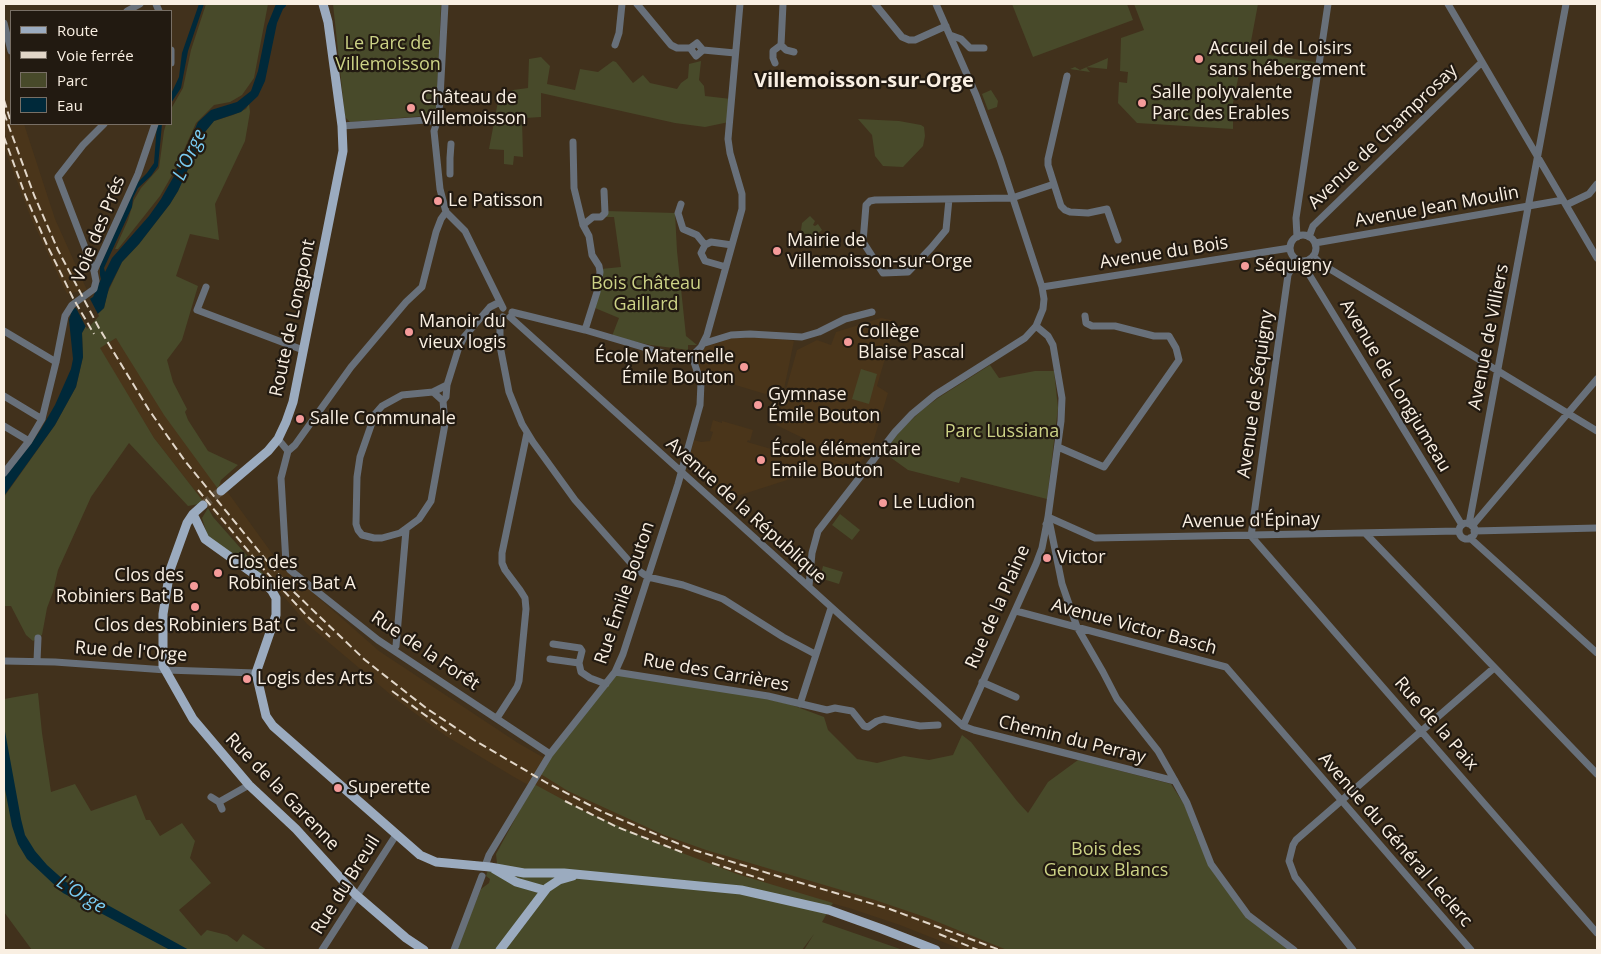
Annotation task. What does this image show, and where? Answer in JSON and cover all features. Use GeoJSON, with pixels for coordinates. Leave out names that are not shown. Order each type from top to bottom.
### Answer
{"type":"FeatureCollection","features":[{"type":"Feature","properties":{"kind":"main road","name":"Route de Longpont"},"geometry":{"type":"LineString","coordinates":[[221,491],[255,463],[278,439],[293,402],[343,151],[342,126],[328,22],[323,4]]}},
{"type":"Feature","properties":{"kind":"main road"},"geometry":{"type":"LineString","coordinates":[[203,505],[193,514],[205,539],[266,583],[276,598],[276,615],[256,673],[266,716],[270,722],[396,835],[428,859],[436,862],[488,866],[524,873],[583,874],[741,890],[829,910],[936,950]]}},
{"type":"Feature","properties":{"kind":"main road","name":"Rue de la Garenne"},"geometry":{"type":"LineString","coordinates":[[193,514],[176,549],[167,585],[162,662],[166,670],[193,718],[249,785],[296,829],[357,895],[406,938],[424,950]]}},
{"type":"Feature","properties":{"kind":"main road"},"geometry":{"type":"LineString","coordinates":[[488,866],[516,882],[546,889]]}},
{"type":"Feature","properties":{"kind":"main road"},"geometry":{"type":"LineString","coordinates":[[540,874],[546,889]]}},
{"type":"Feature","properties":{"kind":"main road"},"geometry":{"type":"LineString","coordinates":[[500,950],[546,889],[559,880],[583,874]]}},
{"type":"Feature","properties":{"kind":"street"},"geometry":{"type":"LineString","coordinates":[[129,10],[140,4]]}},
{"type":"Feature","properties":{"kind":"street"},"geometry":{"type":"LineString","coordinates":[[445,4],[439,116],[434,131],[435,160],[440,189],[446,212],[465,231],[505,311],[500,324],[500,346],[512,401],[527,433],[575,500],[636,569],[648,577],[683,585],[722,599],[783,637],[815,654]]}},
{"type":"Feature","properties":{"kind":"street"},"geometry":{"type":"LineString","coordinates":[[614,45],[619,33],[622,4]]}},
{"type":"Feature","properties":{"kind":"street"},"geometry":{"type":"LineString","coordinates":[[637,4],[672,45],[677,48],[690,48],[697,43],[703,50],[736,53]]}},
{"type":"Feature","properties":{"kind":"street"},"geometry":{"type":"LineString","coordinates":[[447,385],[433,392],[402,395],[382,406],[372,420],[358,465],[356,517],[358,530],[362,535],[374,538],[394,536],[406,530],[427,509],[434,494],[445,424],[443,401],[446,397],[447,385],[461,342],[494,304],[505,311],[585,330],[674,356],[692,356],[704,343],[742,209],[742,200],[728,139],[740,4]]}},
{"type":"Feature","properties":{"kind":"street"},"geometry":{"type":"LineString","coordinates":[[783,4],[781,45],[786,50],[794,52]]}},
{"type":"Feature","properties":{"kind":"street"},"geometry":{"type":"LineString","coordinates":[[875,4],[902,36],[909,40],[915,40],[946,26]]}},
{"type":"Feature","properties":{"kind":"street"},"geometry":{"type":"LineString","coordinates":[[809,586],[812,553],[818,531],[895,432],[921,406],[1025,338],[1036,326],[1044,305],[1042,287],[984,114],[936,4]]}},
{"type":"Feature","properties":{"kind":"street"},"geometry":{"type":"LineString","coordinates":[[1296,236],[1305,235],[1310,237],[1315,244],[1313,256],[1305,261],[1296,259],[1290,252],[1290,248],[1296,236],[1296,218],[1328,4]]}},
{"type":"Feature","properties":{"kind":"street"},"geometry":{"type":"LineString","coordinates":[[1448,4],[1597,258]]}},
{"type":"Feature","properties":{"kind":"street","name":"Avenue de Villiers"},"geometry":{"type":"LineString","coordinates":[[1468,529],[1566,4]]}},
{"type":"Feature","properties":{"kind":"street"},"geometry":{"type":"LineString","coordinates":[[4,24],[10,47]]}},
{"type":"Feature","properties":{"kind":"street"},"geometry":{"type":"LineString","coordinates":[[950,36],[961,39],[970,48],[984,48]]}},
{"type":"Feature","properties":{"kind":"street"},"geometry":{"type":"LineString","coordinates":[[775,63],[773,51],[781,45]]}},
{"type":"Feature","properties":{"kind":"street","name":"Avenue de Champrosay"},"geometry":{"type":"LineString","coordinates":[[1310,237],[1313,226],[1482,62]]}},
{"type":"Feature","properties":{"kind":"street"},"geometry":{"type":"LineString","coordinates":[[1067,76],[1048,165],[1061,206],[1067,211],[1088,212],[1107,209],[1118,240]]}},
{"type":"Feature","properties":{"kind":"street"},"geometry":{"type":"LineString","coordinates":[[342,126],[426,120],[436,122]]}},
{"type":"Feature","properties":{"kind":"street"},"geometry":{"type":"LineString","coordinates":[[94,271],[58,177],[103,125]]}},
{"type":"Feature","properties":{"kind":"street","name":"Voie des Prés"},"geometry":{"type":"LineString","coordinates":[[4,473],[29,441],[42,419],[65,316],[72,305],[90,294],[94,289],[96,281],[94,271],[138,174],[155,125]]}},
{"type":"Feature","properties":{"kind":"street"},"geometry":{"type":"LineString","coordinates":[[573,142],[574,188],[583,225],[589,236],[592,255],[600,272],[597,292],[585,330]]}},
{"type":"Feature","properties":{"kind":"street"},"geometry":{"type":"LineString","coordinates":[[450,174],[451,144]]}},
{"type":"Feature","properties":{"kind":"street"},"geometry":{"type":"LineString","coordinates":[[435,160],[450,158]]}},
{"type":"Feature","properties":{"kind":"street"},"geometry":{"type":"LineString","coordinates":[[949,199],[946,230],[931,248],[908,272],[883,273],[863,242],[866,206],[870,201],[949,199],[1012,198],[1054,184]]}},
{"type":"Feature","properties":{"kind":"street","name":"Avenue Jean Moulin"},"geometry":{"type":"LineString","coordinates":[[1315,244],[1528,206],[1565,202],[1589,194],[1597,184]]}},
{"type":"Feature","properties":{"kind":"street"},"geometry":{"type":"LineString","coordinates":[[583,225],[594,217],[601,217],[605,213],[604,191]]}},
{"type":"Feature","properties":{"kind":"street"},"geometry":{"type":"LineString","coordinates":[[681,204],[678,214],[683,229],[697,235],[705,245]]}},
{"type":"Feature","properties":{"kind":"street"},"geometry":{"type":"LineString","coordinates":[[278,439],[288,451],[300,439],[351,367],[406,302],[422,287],[436,232],[446,212]]}},
{"type":"Feature","properties":{"kind":"street"},"geometry":{"type":"LineString","coordinates":[[726,267],[705,261],[701,253],[705,245],[711,242],[716,241],[732,245]]}},
{"type":"Feature","properties":{"kind":"street","name":"Avenue du Bois"},"geometry":{"type":"LineString","coordinates":[[1042,287],[1290,248]]}},
{"type":"Feature","properties":{"kind":"street"},"geometry":{"type":"LineString","coordinates":[[1313,256],[1597,431]]}},
{"type":"Feature","properties":{"kind":"street","name":"Avenue de Séquigny"},"geometry":{"type":"LineString","coordinates":[[1251,536],[1288,275],[1296,259]]}},
{"type":"Feature","properties":{"kind":"street","name":"Avenue de Longjumeau"},"geometry":{"type":"LineString","coordinates":[[1305,261],[1307,272],[1468,529],[1597,654]]}},
{"type":"Feature","properties":{"kind":"street"},"geometry":{"type":"LineString","coordinates":[[206,287],[197,310],[303,350]]}},
{"type":"Feature","properties":{"kind":"street","name":"Avenue de la République"},"geometry":{"type":"LineString","coordinates":[[505,311],[681,473],[963,726]]}},
{"type":"Feature","properties":{"kind":"street"},"geometry":{"type":"LineString","coordinates":[[704,343],[731,336],[750,334],[802,338],[845,319],[872,312]]}},
{"type":"Feature","properties":{"kind":"street"},"geometry":{"type":"LineString","coordinates":[[1058,447],[1104,466],[1113,456],[1179,360],[1176,348],[1169,336],[1154,336],[1115,326],[1092,326],[1086,323],[1085,316]]}},
{"type":"Feature","properties":{"kind":"street","name":"Rue de la Plaine"},"geometry":{"type":"LineString","coordinates":[[963,726],[1016,611],[1042,548],[1047,521],[1062,405],[1059,376],[1051,340],[1036,326]]}},
{"type":"Feature","properties":{"kind":"street"},"geometry":{"type":"LineString","coordinates":[[4,331],[56,362]]}},
{"type":"Feature","properties":{"kind":"street","name":"Rue Émile Bouton"},"geometry":{"type":"LineString","coordinates":[[488,866],[489,855],[539,771],[550,754],[615,672],[623,654],[681,473],[701,399],[700,383],[692,356]]}},
{"type":"Feature","properties":{"kind":"street"},"geometry":{"type":"LineString","coordinates":[[1468,529],[1597,379]]}},
{"type":"Feature","properties":{"kind":"street"},"geometry":{"type":"LineString","coordinates":[[433,392],[443,401]]}},
{"type":"Feature","properties":{"kind":"street"},"geometry":{"type":"LineString","coordinates":[[4,396],[42,419]]}},
{"type":"Feature","properties":{"kind":"street"},"geometry":{"type":"LineString","coordinates":[[4,426],[29,441]]}},
{"type":"Feature","properties":{"kind":"street"},"geometry":{"type":"LineString","coordinates":[[497,718],[519,681],[526,609],[520,590],[502,563],[502,553],[527,433]]}},
{"type":"Feature","properties":{"kind":"street","name":"Rue de la Forêt"},"geometry":{"type":"LineString","coordinates":[[288,451],[281,478],[287,567],[393,650],[550,754]]}},
{"type":"Feature","properties":{"kind":"street"},"geometry":{"type":"LineString","coordinates":[[1047,521],[1050,525],[1062,584],[1077,627],[1104,672],[1117,699],[1158,751],[1188,803],[1211,864],[1244,912],[1294,950]]}},
{"type":"Feature","properties":{"kind":"street","name":"Avenue d'Épinay"},"geometry":{"type":"LineString","coordinates":[[1047,521],[1095,538],[1366,534],[1468,529],[1597,528]]}},
{"type":"Feature","properties":{"kind":"street"},"geometry":{"type":"LineString","coordinates":[[393,650],[396,646],[406,530]]}},
{"type":"Feature","properties":{"kind":"street"},"geometry":{"type":"LineString","coordinates":[[1366,534],[1597,774]]}},
{"type":"Feature","properties":{"kind":"street","name":"Rue de la Paix"},"geometry":{"type":"LineString","coordinates":[[1251,536],[1597,933]]}},
{"type":"Feature","properties":{"kind":"street"},"geometry":{"type":"LineString","coordinates":[[1042,548],[1055,552]]}},
{"type":"Feature","properties":{"kind":"street","name":"Rue des Carrières"},"geometry":{"type":"LineString","coordinates":[[615,672],[768,696],[800,704],[831,608]]}},
{"type":"Feature","properties":{"kind":"street","name":"Avenue Victor Basch"},"geometry":{"type":"LineString","coordinates":[[1016,611],[1226,667],[1296,750]]}},
{"type":"Feature","properties":{"kind":"street"},"geometry":{"type":"LineString","coordinates":[[37,661],[38,638]]}},
{"type":"Feature","properties":{"kind":"street"},"geometry":{"type":"LineString","coordinates":[[553,644],[580,648],[582,651],[579,663],[581,672],[606,684]]}},
{"type":"Feature","properties":{"kind":"street"},"geometry":{"type":"LineString","coordinates":[[550,659],[579,663]]}},
{"type":"Feature","properties":{"kind":"street","name":"Rue de l'Orge"},"geometry":{"type":"LineString","coordinates":[[4,661],[37,661],[166,670],[256,673]]}},
{"type":"Feature","properties":{"kind":"street"},"geometry":{"type":"LineString","coordinates":[[1353,950],[1295,877],[1289,860],[1290,851],[1296,840],[1494,668]]}},
{"type":"Feature","properties":{"kind":"street"},"geometry":{"type":"LineString","coordinates":[[982,682],[1016,697]]}},
{"type":"Feature","properties":{"kind":"street"},"geometry":{"type":"LineString","coordinates":[[800,704],[827,710],[835,708],[852,710],[864,726],[868,727],[884,719],[920,726],[938,725]]}},
{"type":"Feature","properties":{"kind":"street","name":"Chemin du Perray"},"geometry":{"type":"LineString","coordinates":[[963,726],[984,733],[1175,781]]}},
{"type":"Feature","properties":{"kind":"street","name":"Avenue du Général Leclerc"},"geometry":{"type":"LineString","coordinates":[[1296,750],[1471,950]]}},
{"type":"Feature","properties":{"kind":"street"},"geometry":{"type":"LineString","coordinates":[[210,797],[220,806],[249,785]]}},
{"type":"Feature","properties":{"kind":"street","name":"Rue du Breuil"},"geometry":{"type":"LineString","coordinates":[[322,950],[396,835]]}},
{"type":"Feature","properties":{"kind":"street"},"geometry":{"type":"LineString","coordinates":[[454,950],[482,876]]}},
{"type":"Feature","properties":{"kind":"shaded area"},"geometry":{"type":"Polygon","coordinates":[[[4,43],[10,63],[10,125],[24,125],[55,219],[87,290],[67,294],[31,218],[4,147],[4,43]]]}},
{"type":"Feature","properties":{"kind":"shaded area"},"geometry":{"type":"Polygon","coordinates":[[[881,318],[896,321],[877,386],[888,393],[871,449],[857,467],[821,455],[845,464],[829,476],[815,471],[725,500],[687,466],[694,440],[701,442],[710,441],[713,432],[710,431],[713,420],[753,430],[750,441],[748,440],[747,442],[799,457],[803,438],[776,425],[797,350],[817,340],[831,345],[836,332],[881,318]]]}},
{"type":"Feature","properties":{"kind":"shaded area","name":"École Maternelle Émile Bouton"},"geometry":{"type":"Polygon","coordinates":[[[768,337],[794,341],[782,399],[702,375],[696,356],[703,348],[730,338],[768,337]]]}},
{"type":"Feature","properties":{"kind":"shaded area"},"geometry":{"type":"Polygon","coordinates":[[[116,338],[279,563],[379,651],[518,743],[590,784],[1031,950],[963,950],[900,925],[849,908],[768,886],[698,864],[578,813],[446,736],[397,700],[307,624],[207,506],[154,438],[99,348],[116,338]]]}},
{"type":"Feature","properties":{"kind":"green space"},"geometry":{"type":"Polygon","coordinates":[[[206,4],[268,4],[254,78],[242,95],[230,102],[214,105],[196,123],[175,170],[160,196],[118,249],[115,249],[128,220],[134,200],[141,188],[159,168],[164,131],[166,125],[172,125],[172,107],[183,88],[191,50],[206,4]]]}},
{"type":"Feature","properties":{"kind":"green space","name":"Le Parc de Villemoisson"},"geometry":{"type":"Polygon","coordinates":[[[333,4],[441,4],[436,115],[350,122],[345,117],[333,4]]]}},
{"type":"Feature","properties":{"kind":"green space"},"geometry":{"type":"Polygon","coordinates":[[[1012,4],[1127,4],[1133,20],[1033,57],[1012,4]]]}},
{"type":"Feature","properties":{"kind":"green space"},"geometry":{"type":"Polygon","coordinates":[[[1134,4],[1258,4],[1249,52],[1315,62],[1312,80],[1240,69],[1233,103],[1233,129],[1137,123],[1118,103],[1119,82],[1127,83],[1128,72],[1120,71],[1121,38],[1144,30],[1134,4]]]}},
{"type":"Feature","properties":{"kind":"green space"},"geometry":{"type":"Polygon","coordinates":[[[541,57],[550,66],[547,84],[575,90],[580,69],[598,72],[613,61],[616,62],[633,83],[643,75],[650,83],[677,89],[688,78],[689,64],[701,61],[699,80],[704,86],[705,96],[731,99],[729,122],[705,127],[675,123],[541,93],[541,117],[525,118],[522,120],[523,157],[514,156],[513,165],[504,164],[504,150],[489,149],[499,96],[513,90],[528,88],[529,59],[541,57]]]}},
{"type":"Feature","properties":{"kind":"green space"},"geometry":{"type":"Polygon","coordinates":[[[1108,58],[1107,69],[1087,67],[1108,58]]]}},
{"type":"Feature","properties":{"kind":"green space"},"geometry":{"type":"Polygon","coordinates":[[[1075,67],[1080,70],[1086,67],[1090,72],[1070,69],[1075,67]]]}},
{"type":"Feature","properties":{"kind":"green space"},"geometry":{"type":"Polygon","coordinates":[[[991,90],[998,101],[997,107],[988,110],[982,94],[991,90]]]}},
{"type":"Feature","properties":{"kind":"green space"},"geometry":{"type":"Polygon","coordinates":[[[249,104],[250,112],[245,141],[215,204],[219,240],[190,234],[176,276],[198,286],[182,340],[167,360],[173,382],[187,409],[185,412],[188,420],[208,451],[238,465],[221,480],[218,489],[164,415],[116,338],[100,348],[154,438],[203,501],[199,504],[188,506],[129,443],[91,497],[58,570],[47,608],[42,635],[33,641],[26,635],[11,606],[4,606],[4,497],[55,425],[76,387],[83,357],[82,333],[87,324],[104,308],[107,294],[122,262],[139,244],[170,204],[178,191],[205,132],[214,121],[246,109],[249,104]]]}},
{"type":"Feature","properties":{"kind":"green space"},"geometry":{"type":"Polygon","coordinates":[[[858,119],[899,121],[921,125],[924,127],[925,136],[923,146],[903,167],[883,166],[875,156],[872,135],[858,119]]]}},
{"type":"Feature","properties":{"kind":"green space","name":"Bois Château Gaillard"},"geometry":{"type":"Polygon","coordinates":[[[606,211],[675,213],[686,336],[697,345],[688,345],[688,350],[650,345],[612,336],[619,318],[595,308],[601,269],[621,267],[614,217],[606,217],[606,211]]]}},
{"type":"Feature","properties":{"kind":"green space"},"geometry":{"type":"Polygon","coordinates":[[[810,216],[815,221],[813,225],[818,224],[822,230],[814,237],[807,236],[801,230],[802,223],[810,216]]]}},
{"type":"Feature","properties":{"kind":"green space","name":"Parc Lussiana"},"geometry":{"type":"Polygon","coordinates":[[[990,365],[999,378],[1035,371],[1054,371],[1058,408],[1047,499],[961,477],[959,483],[908,470],[883,452],[903,428],[922,410],[990,365]]]}},
{"type":"Feature","properties":{"kind":"green space"},"geometry":{"type":"Polygon","coordinates":[[[861,369],[877,374],[869,404],[852,399],[861,369]]]}},
{"type":"Feature","properties":{"kind":"green space"},"geometry":{"type":"Polygon","coordinates":[[[208,508],[213,517],[266,577],[264,579],[208,537],[202,518],[208,508]]]}},
{"type":"Feature","properties":{"kind":"green space"},"geometry":{"type":"Polygon","coordinates":[[[840,514],[860,530],[852,540],[832,525],[840,514]]]}},
{"type":"Feature","properties":{"kind":"green space"},"geometry":{"type":"Polygon","coordinates":[[[823,566],[843,572],[839,584],[820,578],[823,566]]]}},
{"type":"Feature","properties":{"kind":"green space","name":"Bois des Genoux Blancs"},"geometry":{"type":"Polygon","coordinates":[[[615,672],[740,693],[789,704],[824,717],[828,730],[857,759],[877,763],[904,756],[929,760],[953,755],[962,735],[971,742],[1028,813],[1048,782],[1078,760],[1171,784],[1185,806],[1196,836],[1244,912],[1294,950],[1007,950],[928,918],[875,900],[706,850],[664,835],[568,791],[539,773],[615,672]]]}},
{"type":"Feature","properties":{"kind":"green space"},"geometry":{"type":"Polygon","coordinates":[[[38,693],[51,792],[75,784],[91,811],[136,795],[146,820],[150,820],[160,836],[182,823],[195,841],[190,858],[211,883],[179,910],[201,936],[207,930],[227,935],[237,942],[243,934],[267,950],[32,950],[4,912],[4,699],[38,693]]]}},
{"type":"Feature","properties":{"kind":"green space"},"geometry":{"type":"Polygon","coordinates":[[[534,784],[582,810],[664,846],[737,874],[833,903],[822,922],[903,950],[804,950],[814,934],[802,950],[456,950],[481,889],[489,883],[490,879],[486,876],[488,870],[494,871],[497,864],[496,854],[534,784]]]}},
{"type":"Feature","properties":{"kind":"water","name":"L'Orge"},"geometry":{"type":"Polygon","coordinates":[[[199,4],[204,4],[188,51],[181,88],[172,102],[172,92],[179,77],[182,53],[199,4]]]}},
{"type":"Feature","properties":{"kind":"water","name":"L'Orge"},"geometry":{"type":"Polygon","coordinates":[[[276,4],[286,4],[277,23],[265,81],[258,96],[241,112],[214,121],[205,132],[178,191],[170,204],[139,244],[122,262],[109,288],[104,308],[87,324],[82,333],[83,357],[76,387],[55,425],[4,496],[4,478],[41,429],[55,405],[71,369],[73,359],[69,320],[72,310],[93,297],[101,279],[100,266],[135,185],[154,163],[157,125],[162,125],[158,166],[151,176],[138,188],[133,198],[132,207],[104,268],[105,272],[112,258],[149,216],[161,199],[174,176],[198,122],[211,110],[237,102],[251,91],[258,71],[267,26],[276,4]]]}},
{"type":"Feature","properties":{"kind":"water","name":"L'Orge"},"geometry":{"type":"Polygon","coordinates":[[[4,726],[21,819],[25,835],[35,851],[66,882],[189,950],[170,950],[63,893],[27,859],[18,844],[12,826],[4,784],[4,726]]]}},
{"type":"Feature","properties":{"kind":"pier"},"geometry":{"type":"Polygon","coordinates":[[[89,297],[99,316],[87,329],[75,306],[89,297]]]}},
{"type":"Feature","properties":{"kind":"tunnel"},"geometry":{"type":"LineString","coordinates":[[203,505],[221,491]]}},
{"type":"Feature","properties":{"kind":"railway"},"geometry":{"type":"LineString","coordinates":[[4,100],[10,119]]}},
{"type":"Feature","properties":{"kind":"railway"},"geometry":{"type":"LineString","coordinates":[[4,113],[34,195],[58,250],[99,328],[149,410],[185,461],[271,566],[295,593],[365,660],[426,708],[474,740],[547,783],[603,812],[691,849],[887,908],[1000,950]]}},
{"type":"Feature","properties":{"kind":"railway"},"geometry":{"type":"LineString","coordinates":[[4,137],[26,197],[47,245],[73,298],[94,334]]}},
{"type":"Feature","properties":{"kind":"railway"},"geometry":{"type":"LineString","coordinates":[[198,490],[259,564],[307,616],[330,637]]}},
{"type":"Feature","properties":{"kind":"railway"},"geometry":{"type":"LineString","coordinates":[[392,691],[451,734]]}},
{"type":"Feature","properties":{"kind":"railway"},"geometry":{"type":"LineString","coordinates":[[565,801],[617,827],[684,853]]}},
{"type":"Feature","properties":{"kind":"railway"},"geometry":{"type":"LineString","coordinates":[[712,863],[764,880]]}},
{"type":"Feature","properties":{"kind":"railway"},"geometry":{"type":"LineString","coordinates":[[939,934],[978,950]]}},
{"type":"Feature","properties":{"kind":"place","name":"Accueil de Loisirs sans hébergement"},"geometry":{"type":"Point","coordinates":[1199,59]}},
{"type":"Feature","properties":{"kind":"place","name":"Salle polyvalente Parc des Erables"},"geometry":{"type":"Point","coordinates":[1142,103]}},
{"type":"Feature","properties":{"kind":"place","name":"Château de Villemoisson"},"geometry":{"type":"Point","coordinates":[411,108]}},
{"type":"Feature","properties":{"kind":"place","name":"Le Patisson"},"geometry":{"type":"Point","coordinates":[438,201]}},
{"type":"Feature","properties":{"kind":"place","name":"Mairie de Villemoisson-sur-Orge"},"geometry":{"type":"Point","coordinates":[777,251]}},
{"type":"Feature","properties":{"kind":"place","name":"Séquigny"},"geometry":{"type":"Point","coordinates":[1245,266]}},
{"type":"Feature","properties":{"kind":"place","name":"Manoir du vieux logis"},"geometry":{"type":"Point","coordinates":[409,332]}},
{"type":"Feature","properties":{"kind":"place","name":"Collège Blaise Pascal"},"geometry":{"type":"Point","coordinates":[848,342]}},
{"type":"Feature","properties":{"kind":"place","name":"École Maternelle Émile Bouton"},"geometry":{"type":"Point","coordinates":[744,367]}},
{"type":"Feature","properties":{"kind":"place","name":"Gymnase Émile Bouton"},"geometry":{"type":"Point","coordinates":[758,405]}},
{"type":"Feature","properties":{"kind":"place","name":"Salle Communale"},"geometry":{"type":"Point","coordinates":[300,419]}},
{"type":"Feature","properties":{"kind":"place","name":"École élémentaire Emile Bouton"},"geometry":{"type":"Point","coordinates":[761,460]}},
{"type":"Feature","properties":{"kind":"place","name":"Le Ludion"},"geometry":{"type":"Point","coordinates":[883,503]}},
{"type":"Feature","properties":{"kind":"place","name":"Victor"},"geometry":{"type":"Point","coordinates":[1047,558]}},
{"type":"Feature","properties":{"kind":"place","name":"Clos des Robiniers Bat A"},"geometry":{"type":"Point","coordinates":[218,573]}},
{"type":"Feature","properties":{"kind":"place","name":"Clos des Robiniers Bat B"},"geometry":{"type":"Point","coordinates":[194,586]}},
{"type":"Feature","properties":{"kind":"place","name":"Clos des Robiniers Bat C"},"geometry":{"type":"Point","coordinates":[195,607]}},
{"type":"Feature","properties":{"kind":"place","name":"Logis des Arts"},"geometry":{"type":"Point","coordinates":[247,679]}},
{"type":"Feature","properties":{"kind":"place","name":"Superette"},"geometry":{"type":"Point","coordinates":[338,788]}},
{"type":"Feature","properties":{"kind":"district","name":"Villemoisson-sur-Orge"},"geometry":{"type":"Point","coordinates":[864,81]}}]}
